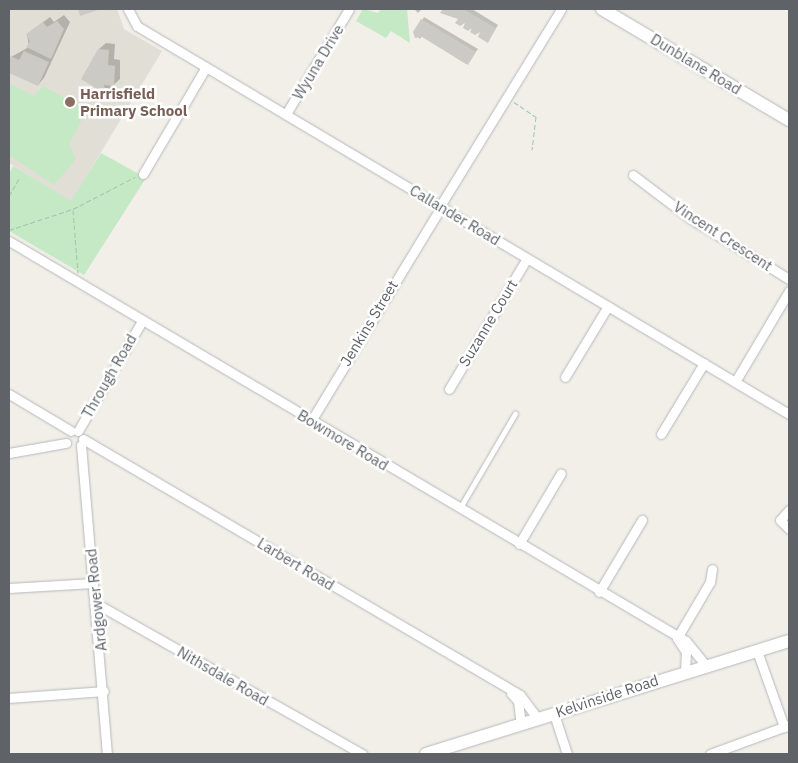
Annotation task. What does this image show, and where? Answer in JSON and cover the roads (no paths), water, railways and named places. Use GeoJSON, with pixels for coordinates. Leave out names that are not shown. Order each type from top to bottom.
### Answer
{"type":"FeatureCollection","features":[{"type":"Feature","properties":{"kind":"street","name":"Callander Road"},"geometry":{"type":"LineString","coordinates":[[128,9],[137,26],[789,414]]}},
{"type":"Feature","properties":{"kind":"street","name":"Wyuna Drive"},"geometry":{"type":"LineString","coordinates":[[286,114],[349,9]]}},
{"type":"Feature","properties":{"kind":"street","name":"Jenkins Street"},"geometry":{"type":"LineString","coordinates":[[311,420],[427,225],[455,184],[561,9]]}},
{"type":"Feature","properties":{"kind":"street","name":"Dunblane Road"},"geometry":{"type":"LineString","coordinates":[[602,9],[789,118]]}},
{"type":"Feature","properties":{"kind":"street"},"geometry":{"type":"LineString","coordinates":[[143,174],[206,67]]}},
{"type":"Feature","properties":{"kind":"street","name":"Vincent Crescent"},"geometry":{"type":"LineString","coordinates":[[633,175],[691,219],[789,279]]}},
{"type":"Feature","properties":{"kind":"street","name":"Bowmore Road"},"geometry":{"type":"LineString","coordinates":[[9,241],[599,592],[692,645],[706,666]]}},
{"type":"Feature","properties":{"kind":"street","name":"Suzanne Court"},"geometry":{"type":"LineString","coordinates":[[449,389],[527,258]]}},
{"type":"Feature","properties":{"kind":"street"},"geometry":{"type":"LineString","coordinates":[[735,382],[789,291]]}},
{"type":"Feature","properties":{"kind":"street"},"geometry":{"type":"LineString","coordinates":[[566,377],[608,306]]}},
{"type":"Feature","properties":{"kind":"street","name":"Through Road"},"geometry":{"type":"LineString","coordinates":[[66,443],[142,321]]}},
{"type":"Feature","properties":{"kind":"street"},"geometry":{"type":"LineString","coordinates":[[661,434],[704,363]]}},
{"type":"Feature","properties":{"kind":"street"},"geometry":{"type":"LineString","coordinates":[[9,394],[74,431],[82,442],[73,448],[66,443],[9,452]]}},
{"type":"Feature","properties":{"kind":"street","name":"Ardgower Road"},"geometry":{"type":"LineString","coordinates":[[82,442],[93,583],[98,604],[107,754]]}},
{"type":"Feature","properties":{"kind":"street","name":"Larbert Road"},"geometry":{"type":"LineString","coordinates":[[82,442],[528,701],[538,719]]}},
{"type":"Feature","properties":{"kind":"street"},"geometry":{"type":"LineString","coordinates":[[519,544],[562,473]]}},
{"type":"Feature","properties":{"kind":"street"},"geometry":{"type":"LineString","coordinates":[[789,510],[780,520],[789,529]]}},
{"type":"Feature","properties":{"kind":"street"},"geometry":{"type":"LineString","coordinates":[[599,592],[642,520]]}},
{"type":"Feature","properties":{"kind":"street"},"geometry":{"type":"LineString","coordinates":[[685,671],[686,652],[677,638],[710,582],[712,569]]}},
{"type":"Feature","properties":{"kind":"street"},"geometry":{"type":"LineString","coordinates":[[9,588],[93,583]]}},
{"type":"Feature","properties":{"kind":"street","name":"Nithsdale Road"},"geometry":{"type":"LineString","coordinates":[[98,604],[351,751],[362,754]]}},
{"type":"Feature","properties":{"kind":"street","name":"Kelvinside Road"},"geometry":{"type":"LineString","coordinates":[[426,754],[685,671],[789,640]]}},
{"type":"Feature","properties":{"kind":"street"},"geometry":{"type":"LineString","coordinates":[[710,754],[786,726],[757,651]]}},
{"type":"Feature","properties":{"kind":"street"},"geometry":{"type":"LineString","coordinates":[[9,698],[104,691]]}},
{"type":"Feature","properties":{"kind":"street"},"geometry":{"type":"LineString","coordinates":[[509,691],[518,701],[521,724]]}},
{"type":"Feature","properties":{"kind":"street"},"geometry":{"type":"LineString","coordinates":[[554,714],[567,754]]}},
{"type":"Feature","properties":{"kind":"lane"},"geometry":{"type":"LineString","coordinates":[[459,509],[515,414]]}},
{"type":"Feature","properties":{"kind":"place","name":"Harrisfield Primary School"},"geometry":{"type":"Point","coordinates":[70,102]}}]}
